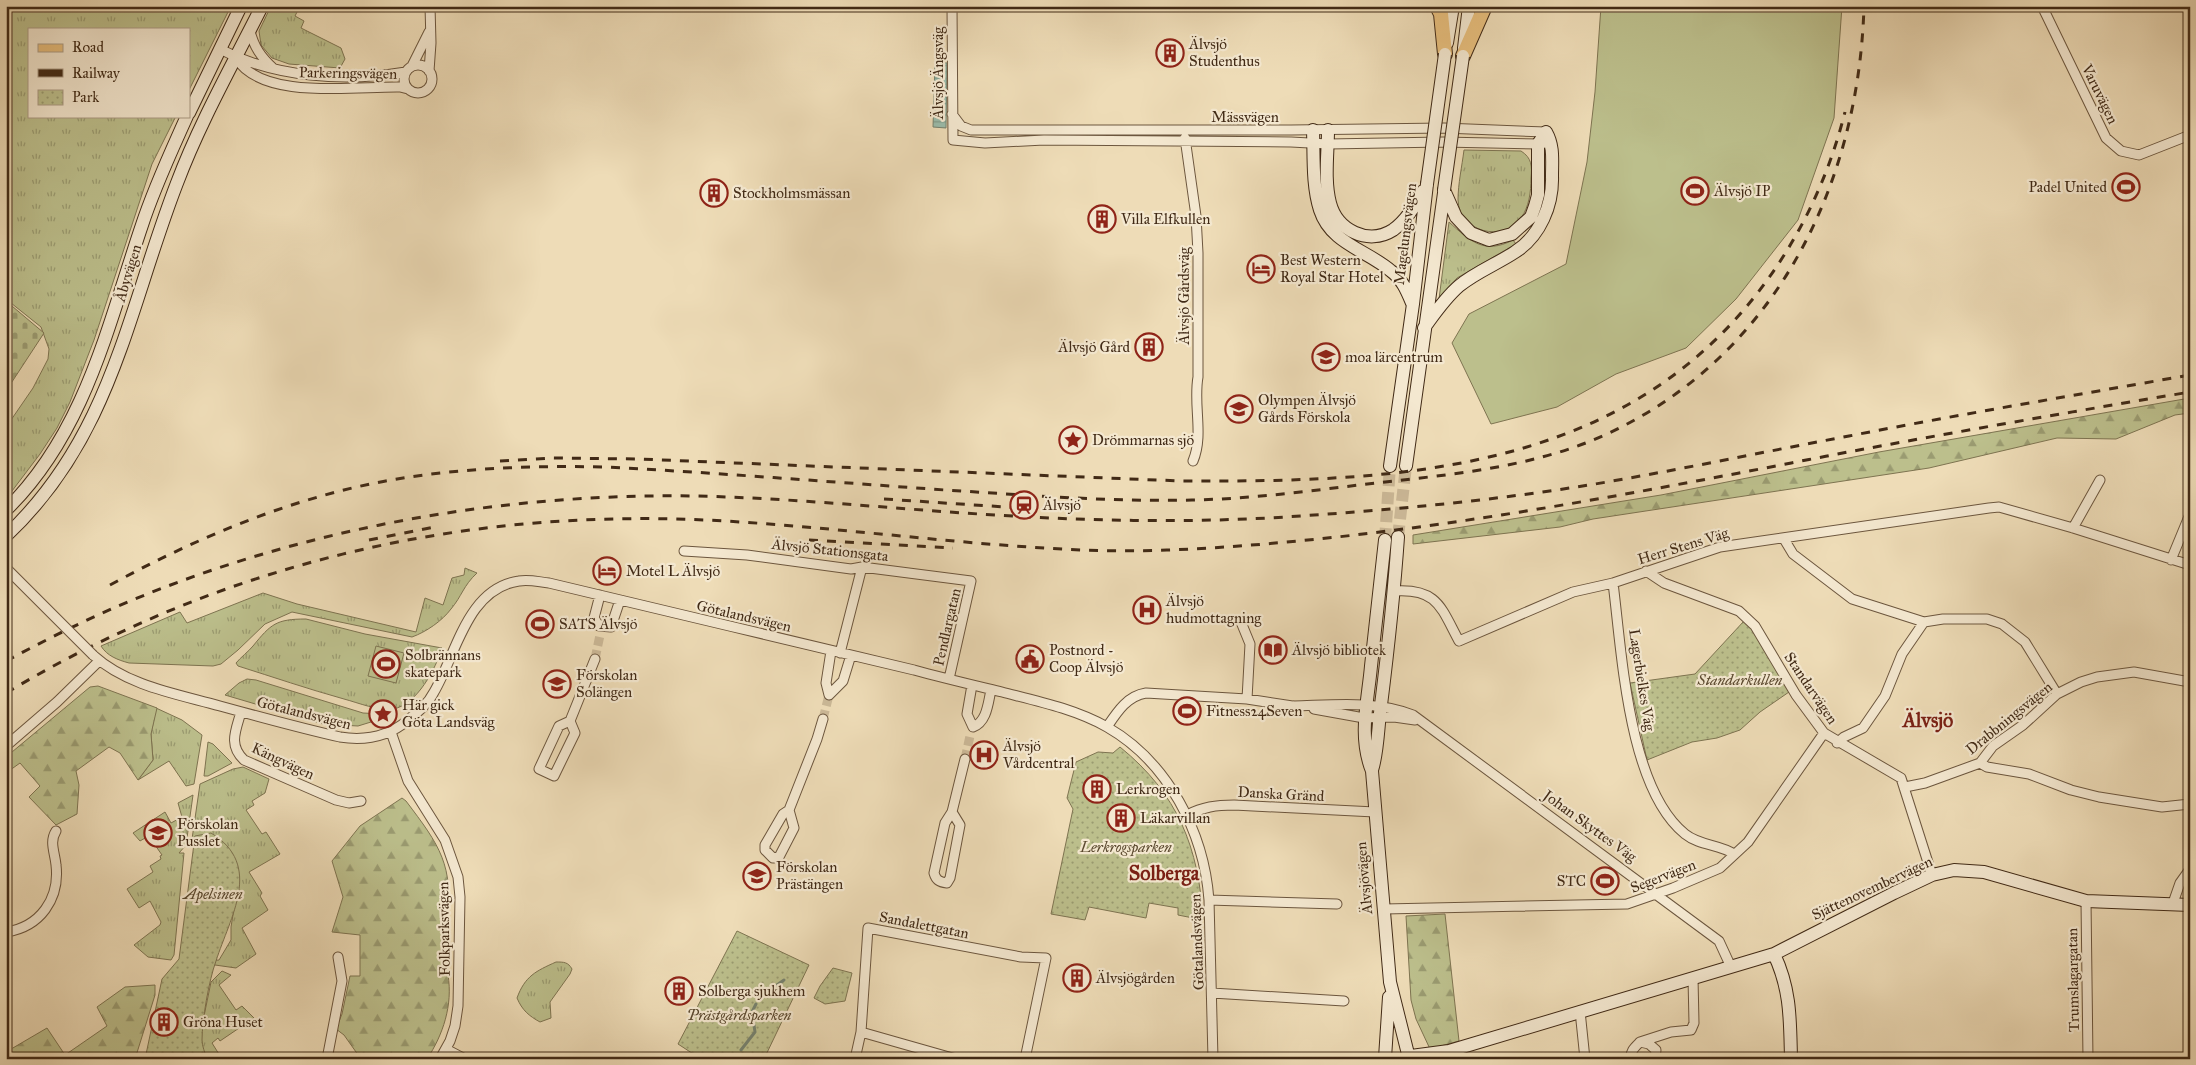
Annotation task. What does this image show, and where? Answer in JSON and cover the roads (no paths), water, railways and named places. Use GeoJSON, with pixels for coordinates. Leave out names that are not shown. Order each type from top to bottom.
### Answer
{"type":"FeatureCollection","features":[{"type":"Feature","properties":{"kind":"main road"},"geometry":{"type":"LineString","coordinates":[[190,111],[242,6]]}},
{"type":"Feature","properties":{"kind":"main road","name":"Åbyvägen"},"geometry":{"type":"LineString","coordinates":[[8,534],[35,507],[56,479],[78,446],[94,417],[115,366],[158,232],[178,181],[262,6]]}},
{"type":"Feature","properties":{"kind":"main road"},"geometry":{"type":"LineString","coordinates":[[1437,6],[1440,14],[1445,54]]}},
{"type":"Feature","properties":{"kind":"main road","name":"Magelungsvägen"},"geometry":{"type":"LineString","coordinates":[[1390,466],[1413,304],[1427,184],[1453,6]]}},
{"type":"Feature","properties":{"kind":"main road"},"geometry":{"type":"LineString","coordinates":[[1406,466],[1469,6]]}},
{"type":"Feature","properties":{"kind":"main road"},"geometry":{"type":"LineString","coordinates":[[1463,56],[1485,6]]}},
{"type":"Feature","properties":{"kind":"main road","name":"Åbyvägen"},"geometry":{"type":"LineString","coordinates":[[9,503],[56,447],[82,397],[94,370],[142,223],[162,171],[186,118]]}},
{"type":"Feature","properties":{"kind":"main road"},"geometry":{"type":"LineString","coordinates":[[1313,130],[1316,196],[1320,212],[1330,229],[1348,245],[1390,270],[1403,284],[1413,304]]}},
{"type":"Feature","properties":{"kind":"main road"},"geometry":{"type":"LineString","coordinates":[[1328,130],[1328,187],[1330,203],[1339,221],[1347,229],[1357,234],[1373,236],[1384,235],[1393,230],[1403,221],[1416,204],[1427,184]]}},
{"type":"Feature","properties":{"kind":"main road"},"geometry":{"type":"LineString","coordinates":[[1424,328],[1458,287],[1470,278],[1516,252],[1529,241],[1538,228],[1550,204],[1552,188],[1549,137],[1538,144],[1538,195],[1531,216],[1512,234],[1489,240],[1471,233],[1456,217],[1444,190]]}},
{"type":"Feature","properties":{"kind":"main road"},"geometry":{"type":"LineString","coordinates":[[8,534],[17,512],[9,503]]}},
{"type":"Feature","properties":{"kind":"main road"},"geometry":{"type":"LineString","coordinates":[[1380,713],[1394,591],[1398,537]]}},
{"type":"Feature","properties":{"kind":"main road"},"geometry":{"type":"LineString","coordinates":[[1364,718],[1385,540]]}},
{"type":"Feature","properties":{"kind":"main road","name":"Älvsjövägen"},"geometry":{"type":"LineString","coordinates":[[1372,771],[1380,713]]}},
{"type":"Feature","properties":{"kind":"main road","name":"Älvsjövägen"},"geometry":{"type":"LineString","coordinates":[[1364,718],[1368,761],[1372,771],[1390,982],[1385,1058]]}},
{"type":"Feature","properties":{"kind":"main road","name":"Sjättenovembervägen"},"geometry":{"type":"LineString","coordinates":[[1385,1058],[1396,1053],[1411,1056],[1445,1055],[1580,1011],[1774,954],[1932,875],[1954,870],[1984,872],[2086,901],[2190,905]]}},
{"type":"Feature","properties":{"kind":"main road"},"geometry":{"type":"LineString","coordinates":[[1774,954],[1781,969],[1790,1004],[1790,1059]]}},
{"type":"Feature","properties":{"kind":"main road","name":"Älvsjövägen"},"geometry":{"type":"LineString","coordinates":[[1390,982],[1411,1056]]}},
{"type":"Feature","properties":{"kind":"street","name":"Parkeringsvägen"},"geometry":{"type":"LineString","coordinates":[[236,58],[243,68],[254,76],[295,87],[400,87],[417,92],[425,90],[431,79],[428,70],[431,43],[430,6]]}},
{"type":"Feature","properties":{"kind":"street","name":"Älvsjö Ängsväg"},"geometry":{"type":"LineString","coordinates":[[952,6],[952,140]]}},
{"type":"Feature","properties":{"kind":"street","name":"Varuvägen"},"geometry":{"type":"LineString","coordinates":[[2042,6],[2106,138],[2121,152],[2139,156],[2190,135]]}},
{"type":"Feature","properties":{"kind":"street","name":"Parkeringsvägen"},"geometry":{"type":"LineString","coordinates":[[408,89],[404,81],[430,29]]}},
{"type":"Feature","properties":{"kind":"street"},"geometry":{"type":"LineString","coordinates":[[250,31],[254,45],[263,59],[276,70]]}},
{"type":"Feature","properties":{"kind":"street","name":"Parkeringsvägen"},"geometry":{"type":"LineString","coordinates":[[220,49],[236,58],[276,70],[340,76],[369,76],[421,66],[428,70]]}},
{"type":"Feature","properties":{"kind":"street","name":"Mässvägen"},"geometry":{"type":"LineString","coordinates":[[952,114],[961,126],[971,130],[1328,130],[1444,128],[1549,137]]}},
{"type":"Feature","properties":{"kind":"street","name":"Älvsjö Gårdsväg"},"geometry":{"type":"LineString","coordinates":[[1184,130],[1196,216],[1198,253],[1198,377],[1195,390],[1198,423],[1197,451],[1193,461]]}},
{"type":"Feature","properties":{"kind":"street","name":"Mässvägen"},"geometry":{"type":"LineString","coordinates":[[952,140],[985,143],[1044,140],[1328,144],[1443,142],[1538,144]]}},
{"type":"Feature","properties":{"kind":"street"},"geometry":{"type":"LineString","coordinates":[[2073,528],[2100,480]]}},
{"type":"Feature","properties":{"kind":"street","name":"Herr Stens Väg"},"geometry":{"type":"LineString","coordinates":[[1394,591],[1404,591],[1431,597],[1439,604],[1459,641],[1573,592],[1614,583],[1720,547],[1999,507],[2190,565]]}},
{"type":"Feature","properties":{"kind":"street"},"geometry":{"type":"LineString","coordinates":[[2171,560],[2190,514]]}},
{"type":"Feature","properties":{"kind":"street"},"geometry":{"type":"LineString","coordinates":[[1784,539],[1793,554],[1845,595],[1882,610],[1924,622],[1943,618],[1981,619],[2002,624],[2025,642],[2057,694]]}},
{"type":"Feature","properties":{"kind":"street","name":"Älvsjö Stationsgata"},"geometry":{"type":"LineString","coordinates":[[684,551],[747,555],[851,569],[862,567],[972,581]]}},
{"type":"Feature","properties":{"kind":"street"},"geometry":{"type":"LineString","coordinates":[[851,656],[843,681],[829,695],[826,683],[862,567]]}},
{"type":"Feature","properties":{"kind":"street","name":"Götalandsvägen"},"geometry":{"type":"LineString","coordinates":[[6,568],[96,658],[126,678],[241,712],[353,739],[380,736],[391,732],[420,710],[434,694],[464,628],[476,609],[492,592],[518,581],[528,580],[549,583],[949,679],[1041,702],[1087,718],[1107,727],[1146,759],[1166,781],[1187,815],[1204,862],[1209,900],[1213,1059]]}},
{"type":"Feature","properties":{"kind":"street","name":"Standarvägen"},"geometry":{"type":"LineString","coordinates":[[1646,572],[1664,584],[1739,611],[1755,626],[1796,695],[1824,733],[1837,743],[1892,771],[1901,778],[1932,875]]}},
{"type":"Feature","properties":{"kind":"street","name":"Pendlargatan"},"geometry":{"type":"LineString","coordinates":[[949,679],[972,581]]}},
{"type":"Feature","properties":{"kind":"street","name":"Lagerbielkes Väg"},"geometry":{"type":"LineString","coordinates":[[1614,583],[1632,719],[1650,784],[1664,810],[1684,834],[1694,840],[1720,847],[1734,854]]}},
{"type":"Feature","properties":{"kind":"street"},"geometry":{"type":"LineString","coordinates":[[600,595],[594,618],[602,631],[611,628],[620,600]]}},
{"type":"Feature","properties":{"kind":"street"},"geometry":{"type":"LineString","coordinates":[[1241,622],[1250,644],[1248,699]]}},
{"type":"Feature","properties":{"kind":"street"},"geometry":{"type":"LineString","coordinates":[[1837,743],[1844,737],[1863,728],[1885,696],[1902,654],[1924,622]]}},
{"type":"Feature","properties":{"kind":"street"},"geometry":{"type":"LineString","coordinates":[[6,746],[57,702],[96,658]]}},
{"type":"Feature","properties":{"kind":"street"},"geometry":{"type":"LineString","coordinates":[[570,721],[560,726],[539,769],[554,776],[574,733],[570,721],[595,659]]}},
{"type":"Feature","properties":{"kind":"street","name":"Drabbningsvägen"},"geometry":{"type":"LineString","coordinates":[[1905,787],[1925,783],[1980,763],[1993,746],[2023,725],[2057,694],[2097,677],[2134,672],[2190,682]]}},
{"type":"Feature","properties":{"kind":"street"},"geometry":{"type":"LineString","coordinates":[[972,685],[967,714],[972,731],[984,718],[991,690]]}},
{"type":"Feature","properties":{"kind":"street","name":"Johan Skyttes Väg"},"geometry":{"type":"LineString","coordinates":[[1107,727],[1118,712],[1136,695],[1146,693],[1248,699],[1364,718],[1380,713],[1403,712],[1420,720],[1719,941],[1730,967]]}},
{"type":"Feature","properties":{"kind":"street","name":"Johan Skyttes Väg"},"geometry":{"type":"LineString","coordinates":[[1294,706],[1366,705],[1380,713]]}},
{"type":"Feature","properties":{"kind":"street","name":"Kängvägen"},"geometry":{"type":"LineString","coordinates":[[241,712],[234,740],[238,754],[244,760],[336,800],[350,803],[361,801]]}},
{"type":"Feature","properties":{"kind":"street"},"geometry":{"type":"LineString","coordinates":[[789,810],[782,814],[765,845],[765,850],[773,858],[779,857],[794,828],[789,810],[823,719]]}},
{"type":"Feature","properties":{"kind":"street","name":"Folkparksvägen"},"geometry":{"type":"LineString","coordinates":[[391,732],[408,781],[445,840],[458,877],[460,897],[458,1006],[455,1026],[440,1059]]}},
{"type":"Feature","properties":{"kind":"street","name":"Segervägen"},"geometry":{"type":"LineString","coordinates":[[1384,909],[1627,904],[1657,894],[1720,868],[1748,842],[1824,733]]}},
{"type":"Feature","properties":{"kind":"street"},"geometry":{"type":"LineString","coordinates":[[952,812],[960,825],[950,878],[947,883],[935,879],[934,873],[945,823],[952,812],[965,758]]}},
{"type":"Feature","properties":{"kind":"street"},"geometry":{"type":"LineString","coordinates":[[1980,763],[1987,767],[2029,774],[2071,790],[2099,797],[2162,807],[2190,804]]}},
{"type":"Feature","properties":{"kind":"street","name":"Danska Gränd"},"geometry":{"type":"LineString","coordinates":[[1187,815],[1201,808],[1213,805],[1375,812]]}},
{"type":"Feature","properties":{"kind":"street"},"geometry":{"type":"LineString","coordinates":[[6,932],[32,924],[48,907],[56,888],[57,878],[52,844],[56,831]]}},
{"type":"Feature","properties":{"kind":"street"},"geometry":{"type":"LineString","coordinates":[[2173,903],[2180,882],[2190,869]]}},
{"type":"Feature","properties":{"kind":"street"},"geometry":{"type":"LineString","coordinates":[[1209,900],[1336,904]]}},
{"type":"Feature","properties":{"kind":"street","name":"Trumslagargatan"},"geometry":{"type":"LineString","coordinates":[[2086,901],[2088,1059]]}},
{"type":"Feature","properties":{"kind":"street","name":"Sandalettgatan"},"geometry":{"type":"LineString","coordinates":[[855,1059],[861,1032],[868,928],[1014,955],[1046,958],[1025,1059]]}},
{"type":"Feature","properties":{"kind":"street"},"geometry":{"type":"LineString","coordinates":[[327,1059],[342,981],[338,957]]}},
{"type":"Feature","properties":{"kind":"street"},"geometry":{"type":"LineString","coordinates":[[1631,1059],[1630,1055],[1640,1042],[1671,1032],[1691,1030],[1694,1024],[1693,978]]}},
{"type":"Feature","properties":{"kind":"street"},"geometry":{"type":"LineString","coordinates":[[1212,993],[1344,1001]]}},
{"type":"Feature","properties":{"kind":"street"},"geometry":{"type":"LineString","coordinates":[[1580,1011],[1585,1059]]}},
{"type":"Feature","properties":{"kind":"street"},"geometry":{"type":"LineString","coordinates":[[861,1032],[956,1059]]}},
{"type":"Feature","properties":{"kind":"street"},"geometry":{"type":"LineString","coordinates":[[1640,1042],[1649,1044],[1656,1050],[1655,1059]]}},
{"type":"Feature","properties":{"kind":"street"},"geometry":{"type":"LineString","coordinates":[[446,1049],[465,1059]]}},
{"type":"Feature","properties":{"kind":"waterway"},"geometry":{"type":"LineString","coordinates":[[764,996],[764,994],[784,980]]}},
{"type":"Feature","properties":{"kind":"waterway"},"geometry":{"type":"LineString","coordinates":[[741,1050],[755,1032],[752,1012],[756,1004]]}},
{"type":"Feature","properties":{"kind":"tunnel"},"geometry":{"type":"LineString","coordinates":[[1385,540],[1390,466]]}},
{"type":"Feature","properties":{"kind":"tunnel"},"geometry":{"type":"LineString","coordinates":[[1398,537],[1406,466]]}},
{"type":"Feature","properties":{"kind":"tunnel"},"geometry":{"type":"LineString","coordinates":[[595,659],[600,635]]}},
{"type":"Feature","properties":{"kind":"tunnel"},"geometry":{"type":"LineString","coordinates":[[823,719],[829,695]]}},
{"type":"Feature","properties":{"kind":"tunnel"},"geometry":{"type":"LineString","coordinates":[[965,759],[970,736]]}},
{"type":"Feature","properties":{"kind":"railway"},"geometry":{"type":"LineString","coordinates":[[110,585],[192,544],[248,520],[306,500],[369,484],[436,473],[504,468],[607,467],[1038,496],[1130,500],[1192,500],[1261,496],[1465,472],[1524,461],[1582,445],[1609,433],[1668,400],[1719,358],[1762,311],[1797,257],[1825,199],[1846,137],[1858,72],[1864,6]]}},
{"type":"Feature","properties":{"kind":"railway"},"geometry":{"type":"LineString","coordinates":[[500,461],[553,458],[638,459],[1181,481],[1260,481],[1339,478],[1418,470],[1494,456],[1567,433],[1636,400],[1699,355],[1756,295],[1786,253],[1821,185],[1845,112]]}},
{"type":"Feature","properties":{"kind":"railway"},"geometry":{"type":"LineString","coordinates":[[6,661],[116,607],[185,580],[255,556],[399,521],[473,509],[546,501],[694,496],[807,501],[995,515],[1104,520],[1249,519],[1366,511],[1447,504],[1607,482],[1934,420],[2190,375]]}},
{"type":"Feature","properties":{"kind":"railway"},"geometry":{"type":"LineString","coordinates":[[6,693],[90,647],[175,608],[263,577],[352,552],[443,534],[535,523],[629,519],[770,524],[1037,548],[1082,550],[1200,549],[1239,546],[1392,530],[1545,508],[1933,436],[2190,392]]}},
{"type":"Feature","properties":{"kind":"railway"},"geometry":{"type":"LineString","coordinates":[[884,499],[1051,510]]}},
{"type":"Feature","properties":{"kind":"railway"},"geometry":{"type":"LineString","coordinates":[[369,540],[435,527]]}},
{"type":"Feature","properties":{"kind":"railway"},"geometry":{"type":"LineString","coordinates":[[809,540],[953,548]]}},
{"type":"Feature","properties":{"kind":"place","name":"Älvsjö Studenthus"},"geometry":{"type":"Point","coordinates":[1170,53]}},
{"type":"Feature","properties":{"kind":"place","name":"Padel United"},"geometry":{"type":"Point","coordinates":[2126,187]}},
{"type":"Feature","properties":{"kind":"place","name":"Älvsjö IP"},"geometry":{"type":"Point","coordinates":[1695,191]}},
{"type":"Feature","properties":{"kind":"place","name":"Stockholmsmässan"},"geometry":{"type":"Point","coordinates":[714,193]}},
{"type":"Feature","properties":{"kind":"place","name":"Villa Elfkullen"},"geometry":{"type":"Point","coordinates":[1102,219]}},
{"type":"Feature","properties":{"kind":"place","name":"Best Western Royal Star Hotel"},"geometry":{"type":"Point","coordinates":[1261,269]}},
{"type":"Feature","properties":{"kind":"place","name":"Älvsjö Gård"},"geometry":{"type":"Point","coordinates":[1149,347]}},
{"type":"Feature","properties":{"kind":"place","name":"moa lärcentrum"},"geometry":{"type":"Point","coordinates":[1326,357]}},
{"type":"Feature","properties":{"kind":"place","name":"Olympen Älvsjö Gårds Förskola"},"geometry":{"type":"Point","coordinates":[1239,409]}},
{"type":"Feature","properties":{"kind":"place","name":"Drömmarnas sjö"},"geometry":{"type":"Point","coordinates":[1073,440]}},
{"type":"Feature","properties":{"kind":"place","name":"Älvsjö"},"geometry":{"type":"Point","coordinates":[1024,505]}},
{"type":"Feature","properties":{"kind":"place","name":"Motel L Älvsjö"},"geometry":{"type":"Point","coordinates":[607,571]}},
{"type":"Feature","properties":{"kind":"place","name":"Älvsjö hudmottagning"},"geometry":{"type":"Point","coordinates":[1147,610]}},
{"type":"Feature","properties":{"kind":"place","name":"SATS Älvsjö"},"geometry":{"type":"Point","coordinates":[540,624]}},
{"type":"Feature","properties":{"kind":"place","name":"Älvsjö bibliotek"},"geometry":{"type":"Point","coordinates":[1273,650]}},
{"type":"Feature","properties":{"kind":"place","name":"Postnord - Coop Älvsjö"},"geometry":{"type":"Point","coordinates":[1030,659]}},
{"type":"Feature","properties":{"kind":"place","name":"Solbrännans skatepark"},"geometry":{"type":"Point","coordinates":[386,664]}},
{"type":"Feature","properties":{"kind":"place","name":"Förskolan Solängen"},"geometry":{"type":"Point","coordinates":[557,684]}},
{"type":"Feature","properties":{"kind":"place","name":"Fitness24Seven"},"geometry":{"type":"Point","coordinates":[1187,711]}},
{"type":"Feature","properties":{"kind":"place","name":"Här gick Göta Landsväg"},"geometry":{"type":"Point","coordinates":[383,714]}},
{"type":"Feature","properties":{"kind":"place","name":"Älvsjö Vårdcentral"},"geometry":{"type":"Point","coordinates":[984,755]}},
{"type":"Feature","properties":{"kind":"place","name":"Lerkrogen"},"geometry":{"type":"Point","coordinates":[1097,789]}},
{"type":"Feature","properties":{"kind":"place","name":"Läkarvillan"},"geometry":{"type":"Point","coordinates":[1121,818]}},
{"type":"Feature","properties":{"kind":"place","name":"Förskolan Pusslet"},"geometry":{"type":"Point","coordinates":[158,833]}},
{"type":"Feature","properties":{"kind":"place","name":"Förskolan Prästängen"},"geometry":{"type":"Point","coordinates":[757,876]}},
{"type":"Feature","properties":{"kind":"place","name":"STC"},"geometry":{"type":"Point","coordinates":[1605,881]}},
{"type":"Feature","properties":{"kind":"place","name":"Älvsjögården"},"geometry":{"type":"Point","coordinates":[1077,978]}},
{"type":"Feature","properties":{"kind":"place","name":"Solberga sjukhem"},"geometry":{"type":"Point","coordinates":[679,991]}},
{"type":"Feature","properties":{"kind":"place","name":"Gröna Huset"},"geometry":{"type":"Point","coordinates":[164,1022]}},
{"type":"Feature","properties":{"kind":"district","name":"Älvsjö"},"geometry":{"type":"Point","coordinates":[1928,720]}},
{"type":"Feature","properties":{"kind":"district","name":"Solberga"},"geometry":{"type":"Point","coordinates":[1164,873]}},
{"type":"Feature","properties":{"kind":"park label","name":"Standarkullen"},"geometry":{"type":"Point","coordinates":[1740,680]}},
{"type":"Feature","properties":{"kind":"park label","name":"Lerkrogsparken"},"geometry":{"type":"Point","coordinates":[1126,847]}},
{"type":"Feature","properties":{"kind":"park label","name":"Apelsinen"},"geometry":{"type":"Point","coordinates":[213,894]}},
{"type":"Feature","properties":{"kind":"park label","name":"Prästgårdsparken"},"geometry":{"type":"Point","coordinates":[739,1015]}}]}
